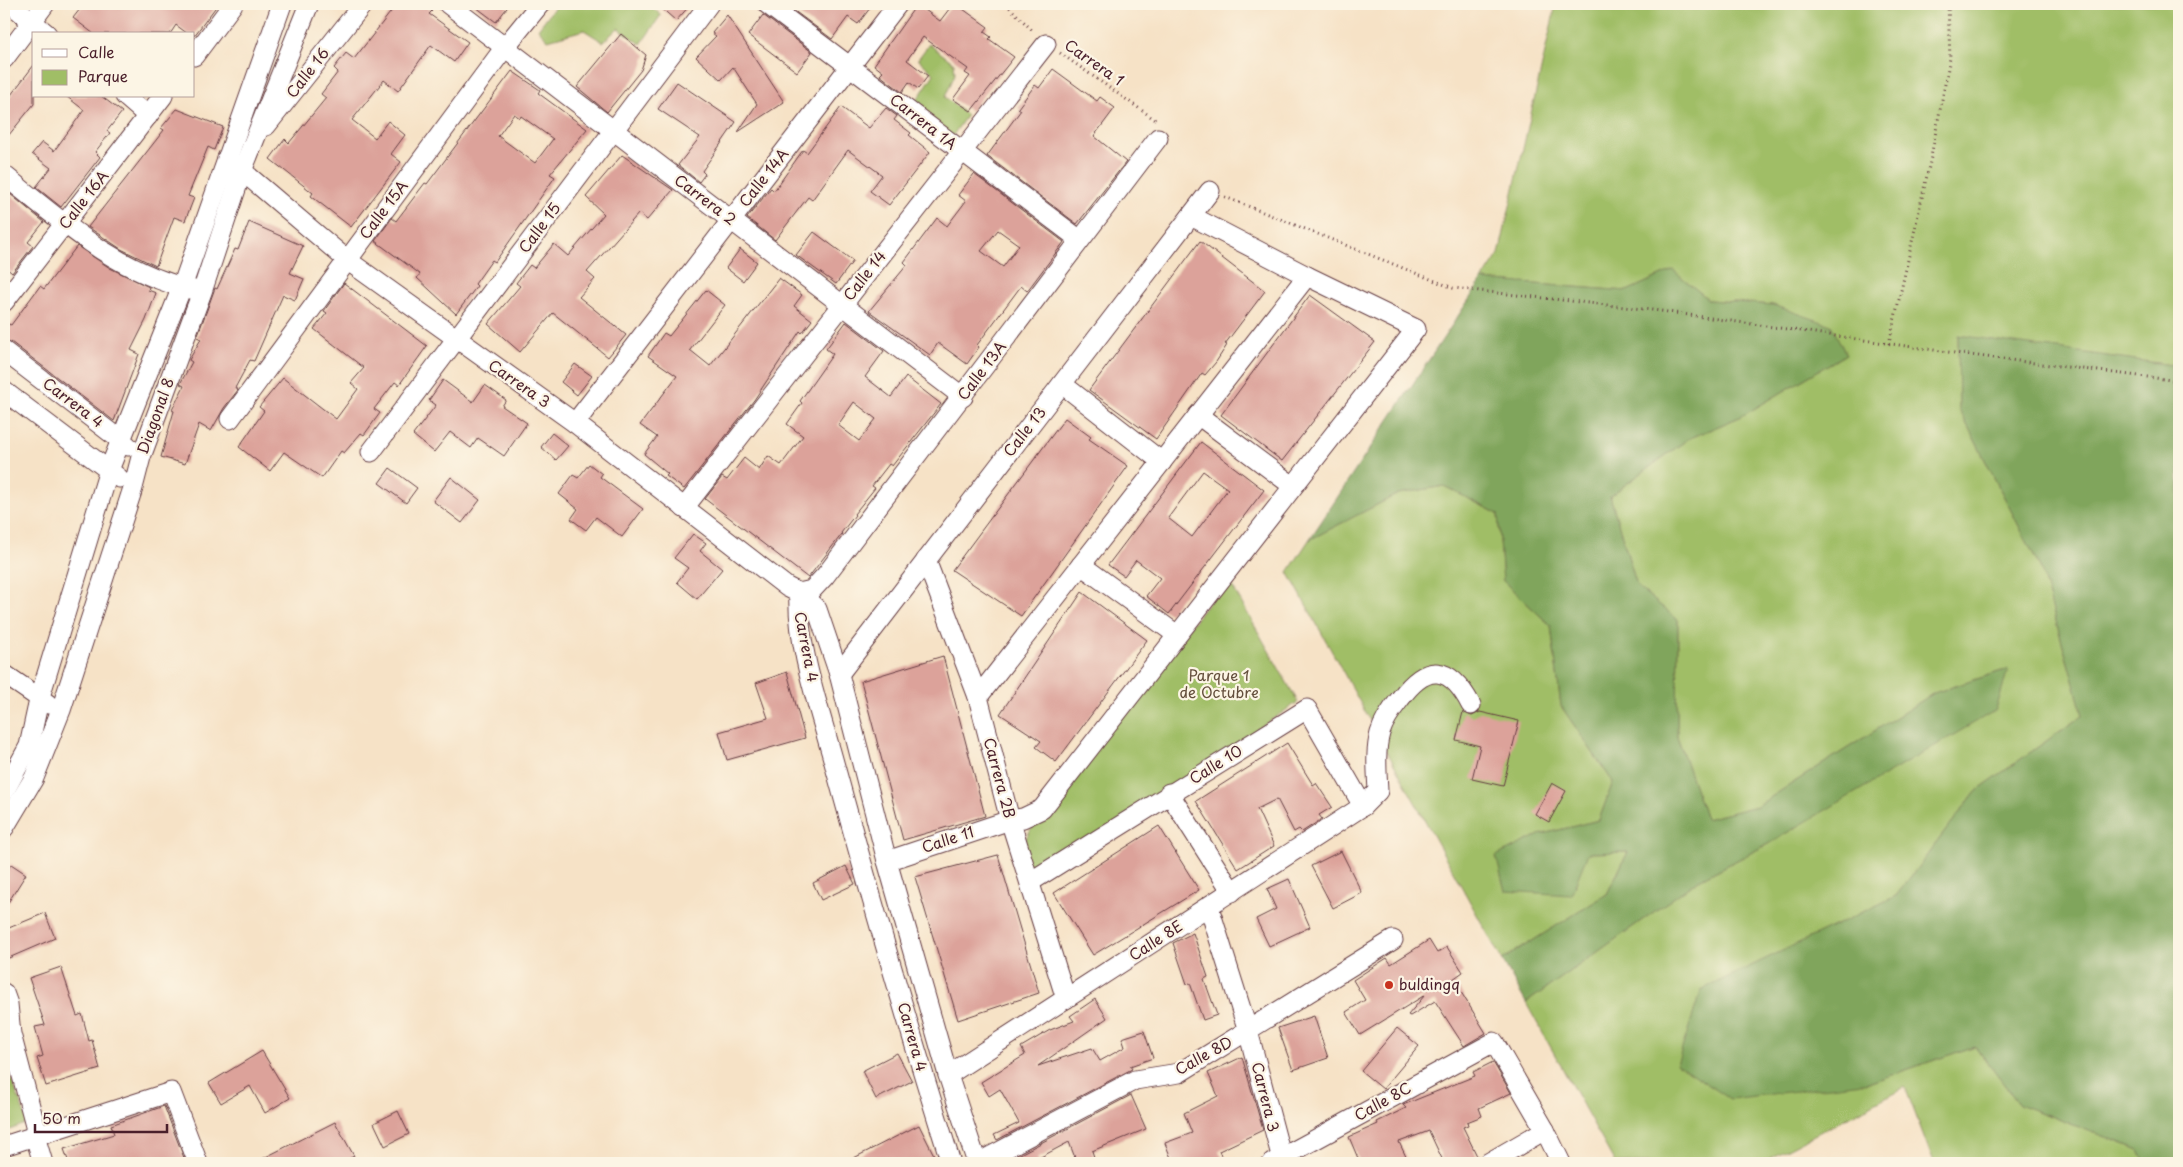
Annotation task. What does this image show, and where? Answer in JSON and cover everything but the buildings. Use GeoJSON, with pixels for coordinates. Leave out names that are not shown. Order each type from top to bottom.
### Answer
{"type":"FeatureCollection","features":[{"type":"Feature","properties":{"kind":"street"},"geometry":{"type":"LineString","coordinates":[[11,4],[46,32]]}},
{"type":"Feature","properties":{"kind":"street"},"geometry":{"type":"LineString","coordinates":[[4,59],[45,4]]}},
{"type":"Feature","properties":{"kind":"street"},"geometry":{"type":"LineString","coordinates":[[195,55],[233,4]]}},
{"type":"Feature","properties":{"kind":"street","name":"Diagonal 8"},"geometry":{"type":"LineString","coordinates":[[4,792],[29,746],[39,700],[109,470],[182,287],[282,4]]}},
{"type":"Feature","properties":{"kind":"street","name":"Diagonal 8"},"geometry":{"type":"LineString","coordinates":[[4,828],[34,778],[61,710],[133,488],[140,457],[202,292],[242,172],[308,4]]}},
{"type":"Feature","properties":{"kind":"street","name":"Calle 16"},"geometry":{"type":"LineString","coordinates":[[254,142],[363,4]]}},
{"type":"Feature","properties":{"kind":"street","name":"Carrera 2"},"geometry":{"type":"LineString","coordinates":[[448,4],[963,396]]}},
{"type":"Feature","properties":{"kind":"street","name":"Calle 15A"},"geometry":{"type":"LineString","coordinates":[[230,418],[505,47],[540,4]]}},
{"type":"Feature","properties":{"kind":"street","name":"Calle 15"},"geometry":{"type":"LineString","coordinates":[[371,452],[709,4]]}},
{"type":"Feature","properties":{"kind":"street","name":"Carrera 1A"},"geometry":{"type":"LineString","coordinates":[[767,4],[1080,240]]}},
{"type":"Feature","properties":{"kind":"street","name":"Calle 14A"},"geometry":{"type":"LineString","coordinates":[[574,423],[898,4]]}},
{"type":"Feature","properties":{"kind":"street","name":"Calle 14"},"geometry":{"type":"LineString","coordinates":[[684,508],[1046,44]]}},
{"type":"Feature","properties":{"kind":"street"},"geometry":{"type":"LineString","coordinates":[[126,98],[148,116]]}},
{"type":"Feature","properties":{"kind":"street","name":"Calle 16A"},"geometry":{"type":"LineString","coordinates":[[4,302],[162,98]]}},
{"type":"Feature","properties":{"kind":"street","name":"Calle 13A"},"geometry":{"type":"LineString","coordinates":[[798,592],[812,590],[825,576],[1158,138]]}},
{"type":"Feature","properties":{"kind":"street","name":"Carrera 3"},"geometry":{"type":"LineString","coordinates":[[227,158],[347,260],[574,423],[787,587],[798,592]]}},
{"type":"Feature","properties":{"kind":"street"},"geometry":{"type":"LineString","coordinates":[[4,175],[103,252],[146,275],[202,292]]}},
{"type":"Feature","properties":{"kind":"street","name":"Calle 13"},"geometry":{"type":"LineString","coordinates":[[839,674],[1210,191]]}},
{"type":"Feature","properties":{"kind":"street"},"geometry":{"type":"LineString","coordinates":[[978,697],[1307,276],[1190,216]]}},
{"type":"Feature","properties":{"kind":"street","name":"Calle 11"},"geometry":{"type":"LineString","coordinates":[[886,861],[1010,820],[1023,818],[1042,809],[1416,329],[1307,276]]}},
{"type":"Feature","properties":{"kind":"street","name":"Carrera 4"},"geometry":{"type":"LineString","coordinates":[[4,351],[120,439],[140,457]]}},
{"type":"Feature","properties":{"kind":"street"},"geometry":{"type":"LineString","coordinates":[[1062,384],[1162,462]]}},
{"type":"Feature","properties":{"kind":"street"},"geometry":{"type":"LineString","coordinates":[[4,391],[133,488]]}},
{"type":"Feature","properties":{"kind":"street"},"geometry":{"type":"LineString","coordinates":[[1198,415],[1293,486]]}},
{"type":"Feature","properties":{"kind":"street","name":"Carrera 2B"},"geometry":{"type":"LineString","coordinates":[[926,560],[978,697],[1010,820],[1066,999]]}},
{"type":"Feature","properties":{"kind":"street"},"geometry":{"type":"LineString","coordinates":[[1082,565],[1177,635]]}},
{"type":"Feature","properties":{"kind":"street","name":"Carrera 4"},"geometry":{"type":"LineString","coordinates":[[798,592],[818,609],[839,674],[886,861],[948,1075],[978,1163]]}},
{"type":"Feature","properties":{"kind":"street","name":"Carrera 4"},"geometry":{"type":"LineString","coordinates":[[798,592],[797,618],[814,689],[862,864],[951,1163]]}},
{"type":"Feature","properties":{"kind":"street","name":"Calle 8E"},"geometry":{"type":"LineString","coordinates":[[948,1075],[1363,806],[1378,791],[1377,752],[1380,732],[1386,718],[1410,686],[1422,676],[1436,672],[1450,677],[1462,688],[1471,705]]}},
{"type":"Feature","properties":{"kind":"street"},"geometry":{"type":"LineString","coordinates":[[4,674],[39,700],[61,710]]}},
{"type":"Feature","properties":{"kind":"street","name":"Calle 10"},"geometry":{"type":"LineString","coordinates":[[1030,882],[1307,709],[1363,806]]}},
{"type":"Feature","properties":{"kind":"street"},"geometry":{"type":"LineString","coordinates":[[1169,794],[1232,892]]}},
{"type":"Feature","properties":{"kind":"street","name":"Carrera 3"},"geometry":{"type":"LineString","coordinates":[[1208,907],[1248,1031],[1279,1162]]}},
{"type":"Feature","properties":{"kind":"street","name":"Calle 8D"},"geometry":{"type":"LineString","coordinates":[[978,1163],[1136,1080],[1179,1073],[1393,940]]}},
{"type":"Feature","properties":{"kind":"street"},"geometry":{"type":"LineString","coordinates":[[4,993],[8,1004],[11,1034],[35,1125],[35,1136],[44,1163]]}},
{"type":"Feature","properties":{"kind":"street","name":"Calle 8C"},"geometry":{"type":"LineString","coordinates":[[1279,1162],[1494,1042],[1545,1130]]}},
{"type":"Feature","properties":{"kind":"street"},"geometry":{"type":"LineString","coordinates":[[4,1146],[171,1092],[198,1163]]}},
{"type":"Feature","properties":{"kind":"street"},"geometry":{"type":"LineString","coordinates":[[1488,1163],[1545,1130],[1561,1163]]}},
{"type":"Feature","properties":{"kind":"path","name":"Carrera 1"},"geometry":{"type":"LineString","coordinates":[[1006,4],[1046,44],[1163,126],[1158,138]]}},
{"type":"Feature","properties":{"kind":"path"},"geometry":{"type":"LineString","coordinates":[[1889,344],[1930,162],[1950,58],[1948,4]]}},
{"type":"Feature","properties":{"kind":"path"},"geometry":{"type":"LineString","coordinates":[[1210,191],[1453,288],[1661,312],[1889,344],[2179,381]]}},
{"type":"Feature","properties":{"kind":"green space"},"geometry":{"type":"Polygon","coordinates":[[[557,4],[648,4],[661,15],[641,44],[618,28],[603,42],[584,30],[548,40],[538,29],[557,4]]]}},
{"type":"Feature","properties":{"kind":"green space"},"geometry":{"type":"Polygon","coordinates":[[[1556,4],[2179,4],[2179,366],[1958,336],[1959,409],[2041,569],[2083,715],[1976,791],[1896,896],[1808,939],[1871,1082],[1975,1046],[2019,1104],[2139,1150],[2146,1163],[1934,1163],[1905,1087],[1761,1163],[1615,1163],[1526,1003],[1697,881],[1768,844],[1832,805],[2008,669],[1934,693],[1757,806],[1706,819],[1677,737],[1678,620],[1637,586],[1610,496],[1688,439],[1742,416],[1846,354],[1773,305],[1709,300],[1673,270],[1627,291],[1482,280],[1499,254],[1556,4]]]}},
{"type":"Feature","properties":{"kind":"green space"},"geometry":{"type":"Polygon","coordinates":[[[929,44],[954,63],[955,74],[945,97],[967,115],[951,138],[913,106],[934,74],[918,59],[929,44]]]}},
{"type":"Feature","properties":{"kind":"green space"},"geometry":{"type":"Polygon","coordinates":[[[1673,270],[1709,300],[1773,305],[1831,325],[1846,354],[1742,416],[1688,439],[1610,496],[1637,586],[1678,620],[1677,737],[1706,819],[1757,806],[1934,693],[2008,669],[1996,710],[1768,844],[1697,881],[1526,1003],[1502,960],[1607,894],[1628,852],[1588,853],[1571,895],[1505,891],[1496,856],[1539,835],[1599,820],[1613,782],[1561,706],[1551,626],[1503,581],[1498,514],[1444,486],[1398,494],[1309,540],[1482,280],[1627,291],[1673,270]]]}},
{"type":"Feature","properties":{"kind":"green space"},"geometry":{"type":"Polygon","coordinates":[[[1958,335],[2179,366],[2179,1163],[2146,1163],[2139,1150],[2019,1104],[1975,1046],[1871,1082],[1730,1099],[1677,1064],[1701,990],[1896,896],[1976,791],[2083,715],[2041,569],[1959,409],[1958,335]]]}},
{"type":"Feature","properties":{"kind":"green space"},"geometry":{"type":"Polygon","coordinates":[[[1444,486],[1498,514],[1503,581],[1551,626],[1561,706],[1613,782],[1599,820],[1539,835],[1588,853],[1628,852],[1607,894],[1502,960],[1288,572],[1309,540],[1398,494],[1444,486]]]}},
{"type":"Feature","properties":{"kind":"green space","name":"Parque 1 de Octubre"},"geometry":{"type":"Polygon","coordinates":[[[1228,579],[1298,702],[1030,882],[1020,849],[1042,809],[1228,579]]]}},
{"type":"Feature","properties":{"kind":"green space"},"geometry":{"type":"Polygon","coordinates":[[[4,1059],[28,1123],[4,1132],[4,1059]]]}},
{"type":"Feature","properties":{"kind":"place","name":"buldingq"},"geometry":{"type":"Point","coordinates":[1389,985]}}]}
